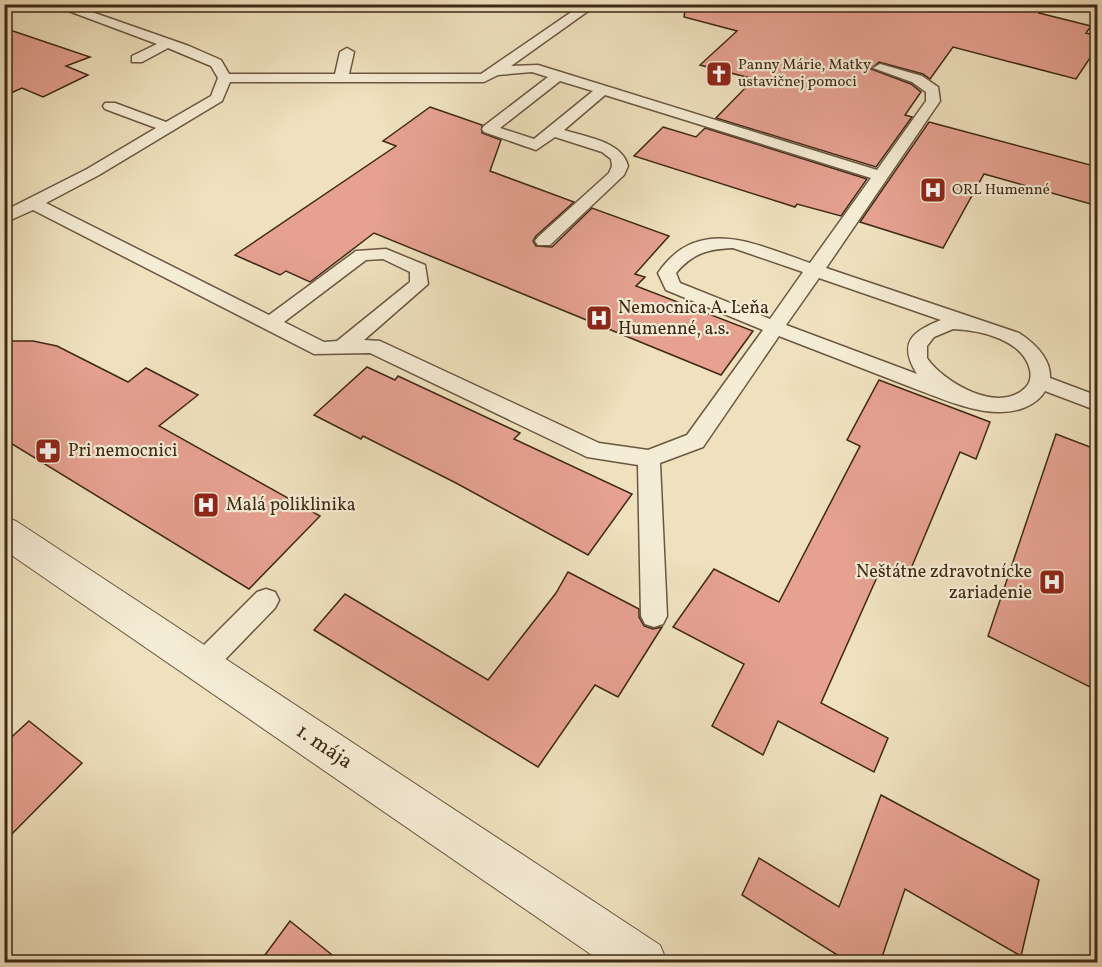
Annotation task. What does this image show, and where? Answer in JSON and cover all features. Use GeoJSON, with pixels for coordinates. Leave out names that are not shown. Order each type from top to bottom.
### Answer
{"type":"FeatureCollection","features":[{"type":"Feature","properties":{"kind":"street","name":"1. mája"},"geometry":{"type":"LineString","coordinates":[[4,531],[644,963]]}},
{"type":"Feature","properties":{"kind":"lane"},"geometry":{"type":"LineString","coordinates":[[56,4],[168,43],[216,63],[225,78]]}},
{"type":"Feature","properties":{"kind":"lane"},"geometry":{"type":"LineString","coordinates":[[225,78],[341,80],[484,78],[592,4]]}},
{"type":"Feature","properties":{"kind":"lane"},"geometry":{"type":"LineString","coordinates":[[136,59],[168,43]]}},
{"type":"Feature","properties":{"kind":"lane"},"geometry":{"type":"LineString","coordinates":[[341,80],[347,52]]}},
{"type":"Feature","properties":{"kind":"lane"},"geometry":{"type":"LineString","coordinates":[[33,203],[321,349],[373,346],[595,450],[649,458],[695,441],[933,101],[933,90],[917,79],[880,68]]}},
{"type":"Feature","properties":{"kind":"lane"},"geometry":{"type":"LineString","coordinates":[[493,71],[533,69],[880,176]]}},
{"type":"Feature","properties":{"kind":"lane"},"geometry":{"type":"LineString","coordinates":[[558,76],[489,129],[536,145],[603,90]]}},
{"type":"Feature","properties":{"kind":"lane"},"geometry":{"type":"LineString","coordinates":[[4,218],[168,128],[217,98],[225,78]]}},
{"type":"Feature","properties":{"kind":"lane"},"geometry":{"type":"LineString","coordinates":[[110,106],[168,128]]}},
{"type":"Feature","properties":{"kind":"lane"},"geometry":{"type":"LineString","coordinates":[[544,241],[616,175],[620,166],[618,157],[607,149],[553,131]]}},
{"type":"Feature","properties":{"kind":"lane"},"geometry":{"type":"LineString","coordinates":[[711,243],[735,243],[969,323],[989,327],[1023,345],[1034,357],[1041,370],[1041,382],[1034,394],[1020,402],[1000,405],[978,403],[956,396],[689,295],[672,286],[667,273],[684,252],[711,243]]}},
{"type":"Feature","properties":{"kind":"lane"},"geometry":{"type":"LineString","coordinates":[[270,323],[362,255],[386,254],[419,269],[419,284],[342,348]]}},
{"type":"Feature","properties":{"kind":"lane"},"geometry":{"type":"LineString","coordinates":[[956,396],[938,385],[924,372],[917,357],[918,344],[924,334],[936,327],[969,323]]}},
{"type":"Feature","properties":{"kind":"lane"},"geometry":{"type":"LineString","coordinates":[[1041,382],[1098,404]]}},
{"type":"Feature","properties":{"kind":"lane"},"geometry":{"type":"LineString","coordinates":[[649,458],[654,616]]}},
{"type":"Feature","properties":{"kind":"lane"},"geometry":{"type":"LineString","coordinates":[[203,664],[266,600]]}},
{"type":"Feature","properties":{"kind":"building"},"geometry":{"type":"Polygon","coordinates":[[[686,4],[1046,4],[1039,13],[1091,26],[1086,33],[1098,36],[1098,46],[1076,79],[953,47],[930,79],[923,74],[879,62],[871,69],[911,84],[921,92],[905,115],[912,117],[876,167],[716,118],[754,79],[700,65],[737,31],[684,17],[686,4]]]}},
{"type":"Feature","properties":{"kind":"building"},"geometry":{"type":"Polygon","coordinates":[[[4,28],[90,57],[66,66],[88,75],[43,97],[22,88],[4,96],[4,28]]]}},
{"type":"Feature","properties":{"kind":"building"},"geometry":{"type":"Polygon","coordinates":[[[430,107],[482,125],[482,133],[501,140],[490,171],[574,202],[536,236],[533,241],[536,246],[552,247],[592,208],[669,236],[635,274],[645,277],[636,286],[753,331],[721,375],[374,233],[310,282],[286,271],[280,275],[235,255],[396,146],[383,141],[430,107]]]}},
{"type":"Feature","properties":{"kind":"building","name":"ORL Humenné"},"geometry":{"type":"Polygon","coordinates":[[[929,122],[1098,167],[1098,206],[984,174],[943,248],[860,222],[929,122]]]}},
{"type":"Feature","properties":{"kind":"building"},"geometry":{"type":"Polygon","coordinates":[[[663,127],[696,137],[705,128],[867,179],[841,216],[797,204],[795,207],[634,156],[663,127]]]}},
{"type":"Feature","properties":{"kind":"building"},"geometry":{"type":"Polygon","coordinates":[[[4,341],[33,341],[57,346],[128,382],[146,368],[198,395],[159,426],[320,516],[249,589],[4,439],[4,341]]]}},
{"type":"Feature","properties":{"kind":"building"},"geometry":{"type":"Polygon","coordinates":[[[367,367],[395,380],[398,376],[520,433],[514,439],[632,494],[588,555],[456,483],[363,436],[361,439],[314,415],[367,367]]]}},
{"type":"Feature","properties":{"kind":"building"},"geometry":{"type":"Polygon","coordinates":[[[879,380],[990,422],[976,459],[960,452],[907,578],[882,566],[821,703],[888,738],[874,772],[778,721],[763,755],[712,726],[744,664],[673,627],[714,569],[779,602],[860,446],[847,440],[879,380]]]}},
{"type":"Feature","properties":{"kind":"building","name":"Neštátne zdravotnícke zariadenie"},"geometry":{"type":"Polygon","coordinates":[[[1056,434],[1098,450],[1098,655],[1090,687],[988,636],[1056,434]]]}},
{"type":"Feature","properties":{"kind":"building"},"geometry":{"type":"Polygon","coordinates":[[[568,572],[639,609],[639,617],[644,626],[653,629],[662,627],[618,697],[595,685],[538,767],[314,630],[345,594],[488,680],[556,593],[568,572]]]}},
{"type":"Feature","properties":{"kind":"building"},"geometry":{"type":"Polygon","coordinates":[[[29,721],[82,763],[4,842],[4,744],[29,721]]]}},
{"type":"Feature","properties":{"kind":"building"},"geometry":{"type":"Polygon","coordinates":[[[881,795],[1039,880],[1021,956],[905,889],[880,963],[850,963],[742,895],[759,858],[839,907],[881,795]]]}},
{"type":"Feature","properties":{"kind":"building"},"geometry":{"type":"Polygon","coordinates":[[[290,921],[342,963],[259,963],[290,921]]]}},
{"type":"Feature","properties":{"kind":"place","name":"Panny Márie, Matky ustavičnej pomoci"},"geometry":{"type":"Point","coordinates":[719,74]}},
{"type":"Feature","properties":{"kind":"place","name":"ORL Humenné"},"geometry":{"type":"Point","coordinates":[933,190]}},
{"type":"Feature","properties":{"kind":"place","name":"Nemocnica A. Leňa Humenné, a.s."},"geometry":{"type":"Point","coordinates":[599,318]}},
{"type":"Feature","properties":{"kind":"place","name":"Pri nemocnici"},"geometry":{"type":"Point","coordinates":[48,451]}},
{"type":"Feature","properties":{"kind":"place","name":"Malá poliklinika"},"geometry":{"type":"Point","coordinates":[206,505]}},
{"type":"Feature","properties":{"kind":"place","name":"Neštátne zdravotnícke zariadenie"},"geometry":{"type":"Point","coordinates":[1052,582]}}]}
